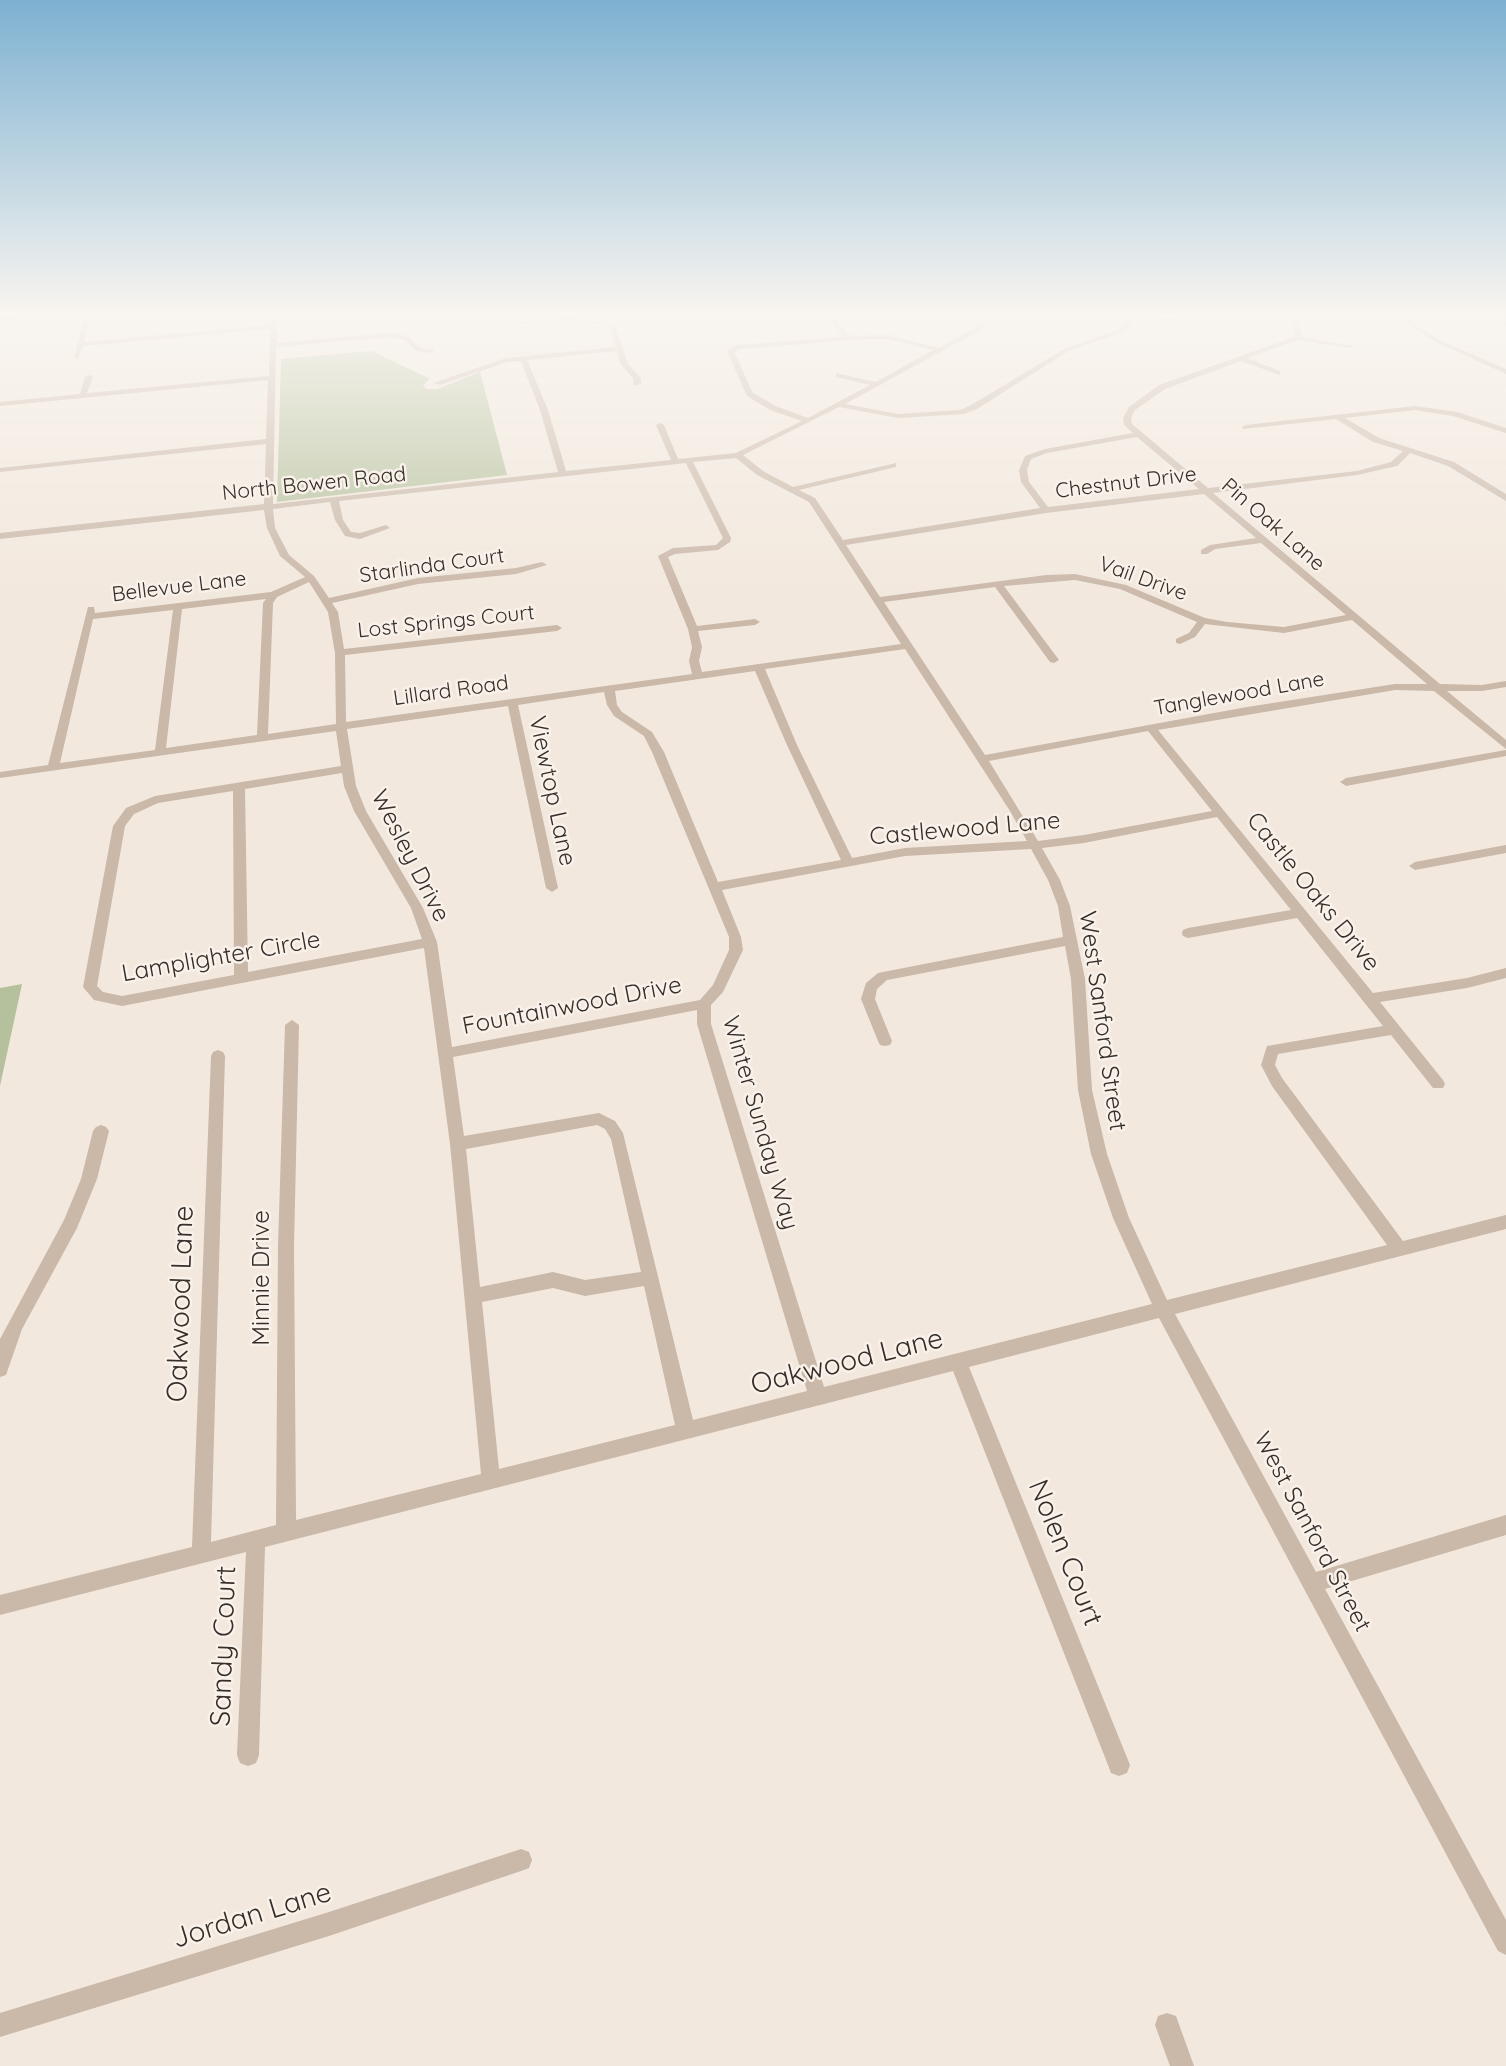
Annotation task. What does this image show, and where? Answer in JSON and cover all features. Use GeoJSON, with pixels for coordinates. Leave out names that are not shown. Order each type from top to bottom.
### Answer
{"type":"FeatureCollection","features":[{"type":"Feature","properties":{"kind":"street","name":"Wesley Drive"},"geometry":{"type":"LineString","coordinates":[[271,410],[271,528],[285,556],[311,578],[333,612],[340,653],[341,727],[346,769],[360,811],[417,908],[430,942],[458,1144],[491,1480]]}},
{"type":"Feature","properties":{"kind":"street"},"geometry":{"type":"LineString","coordinates":[[544,410],[563,474]]}},
{"type":"Feature","properties":{"kind":"street"},"geometry":{"type":"LineString","coordinates":[[779,410],[808,421]]}},
{"type":"Feature","properties":{"kind":"street","name":"North Bowen Road"},"geometry":{"type":"LineString","coordinates":[[0,536],[738,455],[828,410]]}},
{"type":"Feature","properties":{"kind":"street"},"geometry":{"type":"LineString","coordinates":[[868,410],[898,416],[965,410]]}},
{"type":"Feature","properties":{"kind":"street"},"geometry":{"type":"LineString","coordinates":[[1045,510],[1025,482],[1023,470],[1028,458],[1045,450],[1136,435],[1128,425],[1127,418],[1132,410]]}},
{"type":"Feature","properties":{"kind":"street"},"geometry":{"type":"LineString","coordinates":[[1246,427],[1383,410]]}},
{"type":"Feature","properties":{"kind":"street"},"geometry":{"type":"LineString","coordinates":[[1432,410],[1466,417],[1506,431]]}},
{"type":"Feature","properties":{"kind":"street"},"geometry":{"type":"LineString","coordinates":[[1336,416],[1376,440],[1451,464],[1506,498]]}},
{"type":"Feature","properties":{"kind":"street"},"geometry":{"type":"LineString","coordinates":[[660,425],[676,461]]}},
{"type":"Feature","properties":{"kind":"street","name":"Pin Oak Lane"},"geometry":{"type":"LineString","coordinates":[[1136,435],[1208,491],[1506,746]]}},
{"type":"Feature","properties":{"kind":"street"},"geometry":{"type":"LineString","coordinates":[[0,470],[271,441]]}},
{"type":"Feature","properties":{"kind":"street","name":"Chestnut Drive"},"geometry":{"type":"LineString","coordinates":[[841,543],[1045,510],[1381,468],[1394,464],[1409,450]]}},
{"type":"Feature","properties":{"kind":"street","name":"West Sanford Street"},"geometry":{"type":"LineString","coordinates":[[738,455],[760,473],[811,500],[981,759],[1054,880],[1064,906],[1079,979],[1085,1090],[1100,1154],[1121,1218],[1154,1292],[1314,1583],[1506,1943]]}},
{"type":"Feature","properties":{"kind":"street"},"geometry":{"type":"LineString","coordinates":[[688,460],[727,538],[726,542],[718,547],[673,551],[663,556],[693,629],[697,647],[694,661],[697,675]]}},
{"type":"Feature","properties":{"kind":"street"},"geometry":{"type":"LineString","coordinates":[[793,489],[893,465]]}},
{"type":"Feature","properties":{"kind":"street"},"geometry":{"type":"LineString","coordinates":[[334,500],[339,520],[348,534],[366,535],[386,528]]}},
{"type":"Feature","properties":{"kind":"street"},"geometry":{"type":"LineString","coordinates":[[1204,552],[1213,548],[1263,540]]}},
{"type":"Feature","properties":{"kind":"street","name":"Starlinda Court"},"geometry":{"type":"LineString","coordinates":[[328,601],[418,582],[516,571],[542,565]]}},
{"type":"Feature","properties":{"kind":"street","name":"Bellevue Lane"},"geometry":{"type":"LineString","coordinates":[[53,768],[90,613],[274,595],[311,578]]}},
{"type":"Feature","properties":{"kind":"street","name":"Vail Drive"},"geometry":{"type":"LineString","coordinates":[[877,600],[1046,578],[1090,578],[1123,587],[1203,621],[1284,630],[1353,617]]}},
{"type":"Feature","properties":{"kind":"street"},"geometry":{"type":"LineString","coordinates":[[997,584],[1054,660]]}},
{"type":"Feature","properties":{"kind":"street"},"geometry":{"type":"LineString","coordinates":[[262,738],[268,603],[274,595]]}},
{"type":"Feature","properties":{"kind":"street"},"geometry":{"type":"LineString","coordinates":[[160,752],[178,606]]}},
{"type":"Feature","properties":{"kind":"street"},"geometry":{"type":"LineString","coordinates":[[1180,641],[1192,635],[1203,621]]}},
{"type":"Feature","properties":{"kind":"street"},"geometry":{"type":"LineString","coordinates":[[693,629],[755,622]]}},
{"type":"Feature","properties":{"kind":"street","name":"Lost Springs Court"},"geometry":{"type":"LineString","coordinates":[[340,653],[557,628]]}},
{"type":"Feature","properties":{"kind":"street","name":"Lillard Road"},"geometry":{"type":"LineString","coordinates":[[0,775],[907,646]]}},
{"type":"Feature","properties":{"kind":"street"},"geometry":{"type":"LineString","coordinates":[[759,667],[797,757],[848,861]]}},
{"type":"Feature","properties":{"kind":"street","name":"Tanglewood Lane"},"geometry":{"type":"LineString","coordinates":[[981,759],[1247,710],[1395,687],[1482,688],[1506,684]]}},
{"type":"Feature","properties":{"kind":"street","name":"Winter Sunday Way"},"geometry":{"type":"LineString","coordinates":[[609,689],[612,705],[618,714],[648,734],[658,752],[735,937],[736,950],[718,988],[704,1003],[704,1024],[818,1398]]}},
{"type":"Feature","properties":{"kind":"street","name":"Viewtop Lane"},"geometry":{"type":"LineString","coordinates":[[512,702],[552,888]]}},
{"type":"Feature","properties":{"kind":"street","name":"Castle Oaks Drive"},"geometry":{"type":"LineString","coordinates":[[1153,729],[1438,1084]]}},
{"type":"Feature","properties":{"kind":"street"},"geometry":{"type":"LineString","coordinates":[[1346,782],[1506,753]]}},
{"type":"Feature","properties":{"kind":"street","name":"Lamplighter Circle"},"geometry":{"type":"LineString","coordinates":[[346,769],[155,800],[130,811],[119,826],[90,987],[99,996],[122,1000],[430,942]]}},
{"type":"Feature","properties":{"kind":"street"},"geometry":{"type":"LineString","coordinates":[[239,788],[241,979]]}},
{"type":"Feature","properties":{"kind":"street","name":"Castlewood Lane"},"geometry":{"type":"LineString","coordinates":[[715,887],[905,852],[1034,845],[1084,839],[1219,813]]}},
{"type":"Feature","properties":{"kind":"street"},"geometry":{"type":"LineString","coordinates":[[1415,866],[1506,849]]}},
{"type":"Feature","properties":{"kind":"street"},"geometry":{"type":"LineString","coordinates":[[1188,933],[1299,913]]}},
{"type":"Feature","properties":{"kind":"street"},"geometry":{"type":"LineString","coordinates":[[886,1041],[868,999],[871,988],[883,976],[1070,940]]}},
{"type":"Feature","properties":{"kind":"street"},"geometry":{"type":"LineString","coordinates":[[1370,999],[1467,983],[1506,973]]}},
{"type":"Feature","properties":{"kind":"street","name":"Fountainwood Drive"},"geometry":{"type":"LineString","coordinates":[[447,1053],[704,1003]]}},
{"type":"Feature","properties":{"kind":"street","name":"Minnie Drive"},"geometry":{"type":"LineString","coordinates":[[286,1533],[286,1246],[292,1025]]}},
{"type":"Feature","properties":{"kind":"street"},"geometry":{"type":"LineString","coordinates":[[1395,1029],[1272,1050],[1268,1065],[1277,1082],[1399,1248]]}},
{"type":"Feature","properties":{"kind":"street","name":"Oakwood Lane"},"geometry":{"type":"LineString","coordinates":[[201,1554],[218,1056]]}},
{"type":"Feature","properties":{"kind":"street"},"geometry":{"type":"LineString","coordinates":[[458,1144],[584,1121],[600,1119],[610,1125],[618,1136],[648,1278],[686,1432]]}},
{"type":"Feature","properties":{"kind":"street"},"geometry":{"type":"LineString","coordinates":[[0,1369],[6,1345],[16,1323],[71,1223],[89,1179],[101,1131]]}},
{"type":"Feature","properties":{"kind":"street","name":"Oakwood Lane"},"geometry":{"type":"LineString","coordinates":[[0,1605],[1506,1222]]}},
{"type":"Feature","properties":{"kind":"street"},"geometry":{"type":"LineString","coordinates":[[472,1296],[553,1280],[584,1288],[648,1278]]}},
{"type":"Feature","properties":{"kind":"street","name":"Nolen Court"},"geometry":{"type":"LineString","coordinates":[[958,1362],[1119,1765]]}},
{"type":"Feature","properties":{"kind":"street"},"geometry":{"type":"LineString","coordinates":[[1314,1583],[1506,1525]]}},
{"type":"Feature","properties":{"kind":"street","name":"Sandy Court"},"geometry":{"type":"LineString","coordinates":[[248,1755],[256,1540]]}},
{"type":"Feature","properties":{"kind":"street","name":"Jordan Lane"},"geometry":{"type":"LineString","coordinates":[[0,2025],[329,1924],[521,1860]]}},
{"type":"Feature","properties":{"kind":"street"},"geometry":{"type":"LineString","coordinates":[[1167,2025],[1182,2066]]}},
{"type":"Feature","properties":{"kind":"green space"},"geometry":{"type":"Polygon","coordinates":[[[280,410],[490,410],[507,475],[277,502],[280,410]]]}},
{"type":"Feature","properties":{"kind":"green space"},"geometry":{"type":"Polygon","coordinates":[[[22,984],[3,1072],[0,1086],[0,988],[22,984]]]}}]}
